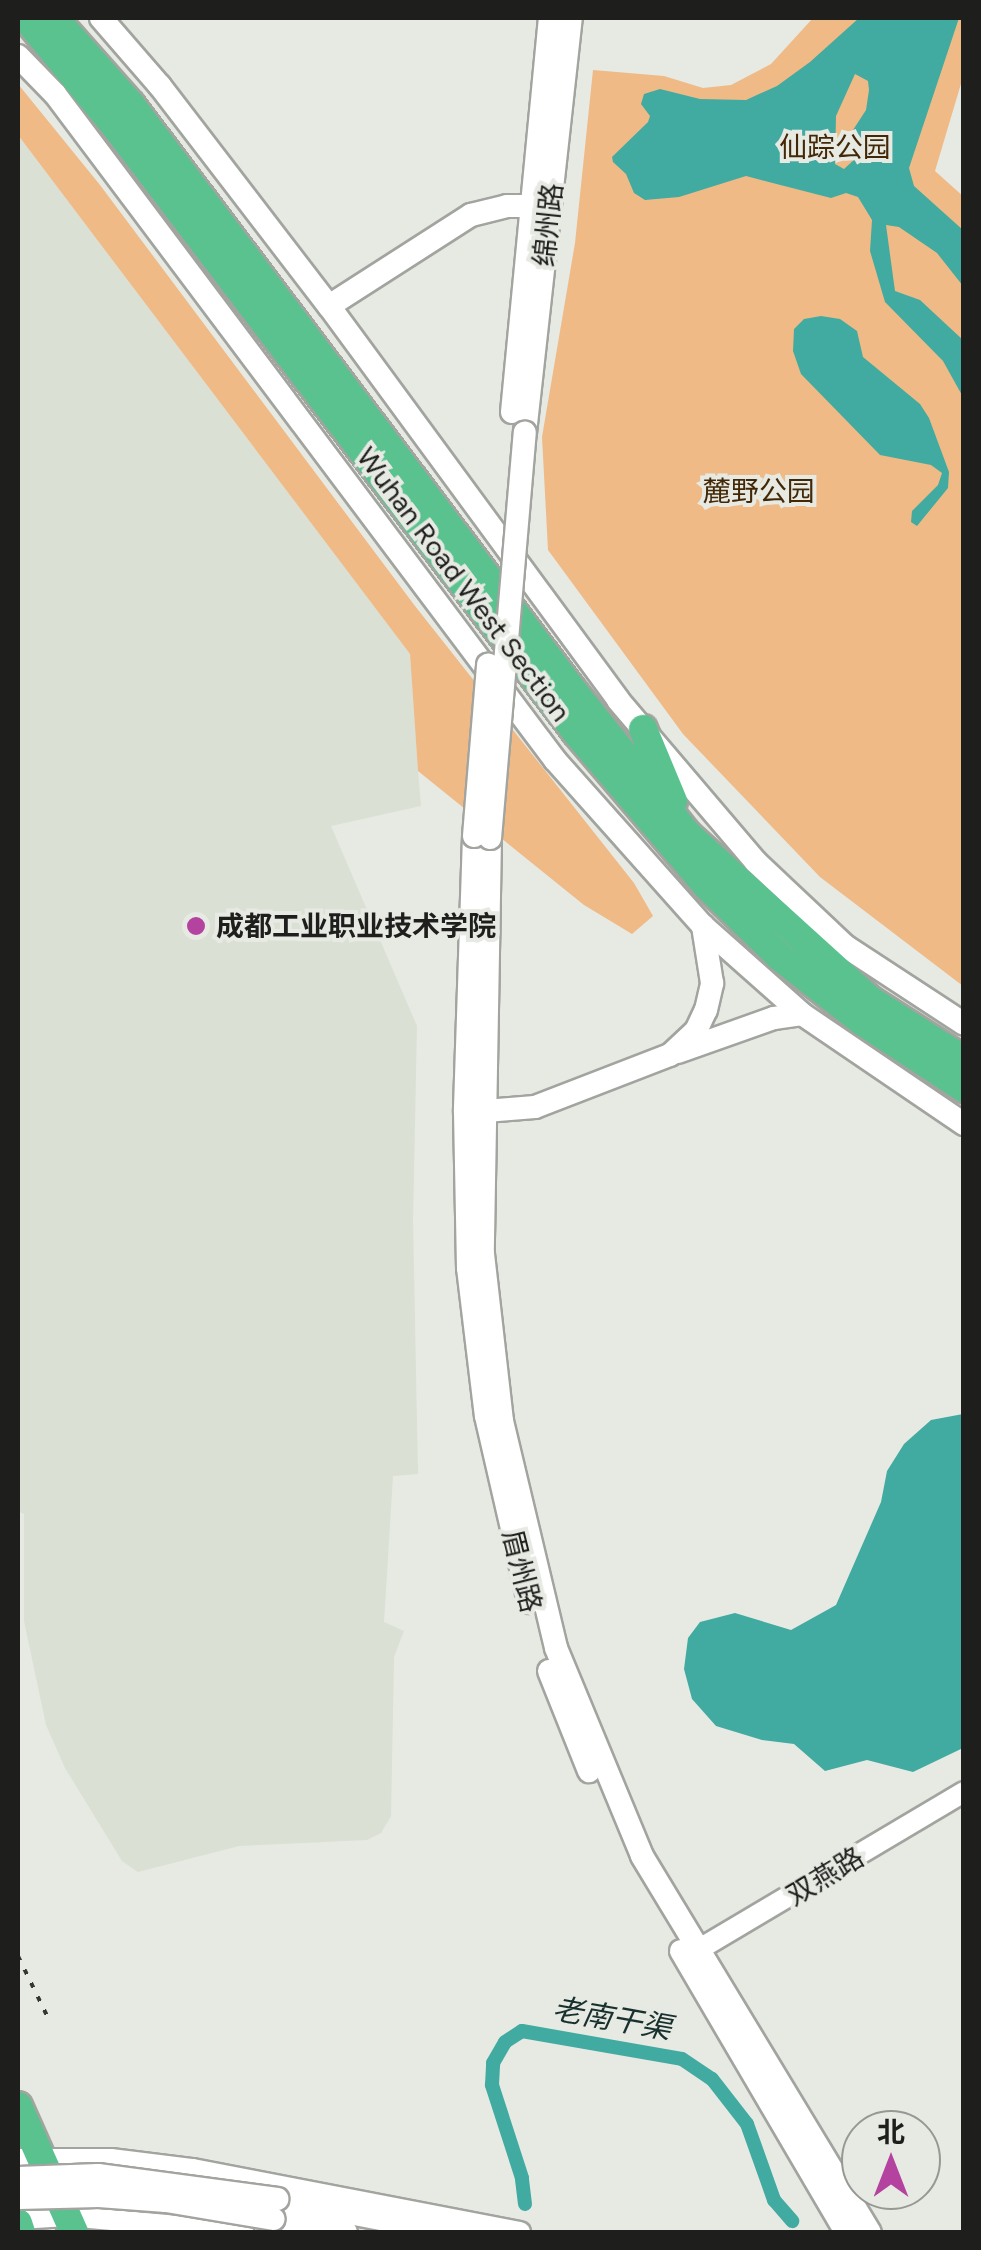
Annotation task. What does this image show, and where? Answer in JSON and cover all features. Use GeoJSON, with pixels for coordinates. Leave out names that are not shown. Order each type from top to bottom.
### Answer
{"type":"FeatureCollection","features":[{"type":"Feature","properties":{"kind":"highway","name":"Wuhan Road West Section"},"geometry":{"type":"LineString","coordinates":[[26,18],[116,126],[576,732],[706,886],[794,968],[863,1022],[964,1088]]}},
{"type":"Feature","properties":{"kind":"highway","name":"Wuhan Road West Section"},"geometry":{"type":"LineString","coordinates":[[54,18],[131,106],[570,687],[687,834],[870,1000],[964,1060]]}},
{"type":"Feature","properties":{"kind":"highway"},"geometry":{"type":"LineString","coordinates":[[642,729],[687,834]]}},
{"type":"Feature","properties":{"kind":"highway"},"geometry":{"type":"LineString","coordinates":[[18,2106],[30,2158],[71,2224]]}},
{"type":"Feature","properties":{"kind":"highway"},"geometry":{"type":"LineString","coordinates":[[18,2221],[21,2232]]}},
{"type":"Feature","properties":{"kind":"main road"},"geometry":{"type":"LineString","coordinates":[[101,18],[160,86],[329,306],[642,729],[756,862],[846,946],[964,1024]]}},
{"type":"Feature","properties":{"kind":"main road","name":"绵州路"},"geometry":{"type":"LineString","coordinates":[[476,1112],[482,837],[540,206],[550,18]]}},
{"type":"Feature","properties":{"kind":"main road","name":"绵州路"},"geometry":{"type":"LineString","coordinates":[[540,206],[570,18]]}},
{"type":"Feature","properties":{"kind":"main road"},"geometry":{"type":"LineString","coordinates":[[18,56],[55,94],[555,760],[703,926],[802,1014],[964,1124]]}},
{"type":"Feature","properties":{"kind":"main road"},"geometry":{"type":"LineString","coordinates":[[329,306],[471,215],[507,206],[540,206]]}},
{"type":"Feature","properties":{"kind":"main road"},"geometry":{"type":"LineString","coordinates":[[670,1055],[696,1031],[706,1010],[712,983],[703,926]]}},
{"type":"Feature","properties":{"kind":"main road"},"geometry":{"type":"LineString","coordinates":[[802,1014],[774,1018],[535,1107],[476,1112],[483,1254],[502,1420],[556,1648],[642,1856],[692,1955],[846,2232]]}},
{"type":"Feature","properties":{"kind":"main road"},"geometry":{"type":"LineString","coordinates":[[692,1955],[870,2232]]}},
{"type":"Feature","properties":{"kind":"main road"},"geometry":{"type":"LineString","coordinates":[[18,2178],[98,2176],[276,2208],[449,2232]]}},
{"type":"Feature","properties":{"kind":"main road"},"geometry":{"type":"LineString","coordinates":[[18,2198],[98,2196],[276,2208],[346,2232]]}},
{"type":"Feature","properties":{"kind":"street","name":"双燕路"},"geometry":{"type":"LineString","coordinates":[[692,1955],[964,1792]]}},
{"type":"Feature","properties":{"kind":"street"},"geometry":{"type":"LineString","coordinates":[[30,2158],[111,2159],[193,2169],[520,2232]]}},
{"type":"Feature","properties":{"kind":"street"},"geometry":{"type":"LineString","coordinates":[[18,2221],[243,2232]]}},
{"type":"Feature","properties":{"kind":"shaded area","name":"成都工业职业技术学院"},"geometry":{"type":"Polygon","coordinates":[[[18,135],[410,654],[421,806],[331,826],[417,1026],[413,1220],[418,1474],[393,1476],[384,1622],[404,1631],[394,1657],[391,1816],[381,1833],[367,1840],[239,1846],[138,1872],[122,1861],[65,1768],[46,1725],[24,1621],[24,1514],[18,1511],[18,135]]]}},
{"type":"Feature","properties":{"kind":"green space","name":"麓野公园"},"geometry":{"type":"Polygon","coordinates":[[[813,18],[963,18],[963,77],[935,171],[964,197],[963,986],[820,877],[683,734],[548,550],[542,437],[575,243],[593,70],[664,76],[703,88],[731,85],[771,64],[813,18]]]}},
{"type":"Feature","properties":{"kind":"green space"},"geometry":{"type":"Polygon","coordinates":[[[18,84],[100,185],[415,606],[634,883],[653,916],[632,934],[584,905],[418,771],[410,654],[18,135],[18,84]]]}},
{"type":"Feature","properties":{"kind":"water"},"geometry":{"type":"Polygon","coordinates":[[[859,18],[959,18],[909,168],[914,186],[963,230],[963,286],[937,253],[899,227],[886,225],[895,291],[920,300],[963,340],[963,397],[943,361],[885,302],[870,251],[872,220],[858,197],[846,193],[831,198],[746,176],[679,197],[645,200],[634,193],[626,174],[613,162],[612,157],[648,122],[650,116],[641,104],[644,94],[660,89],[700,99],[746,100],[777,86],[859,18]],[[855,74],[836,116],[835,164],[844,169],[856,158],[853,130],[866,110],[868,81],[855,74]]]}},
{"type":"Feature","properties":{"kind":"water"},"geometry":{"type":"Polygon","coordinates":[[[804,319],[840,319],[857,331],[863,357],[920,404],[929,418],[949,472],[948,488],[917,526],[911,522],[912,511],[938,485],[942,473],[931,465],[880,455],[801,374],[793,351],[794,329],[804,319]]]}},
{"type":"Feature","properties":{"kind":"water"},"geometry":{"type":"Polygon","coordinates":[[[963,1414],[963,1748],[913,1772],[867,1760],[825,1771],[794,1744],[762,1740],[716,1726],[692,1699],[684,1669],[688,1638],[700,1622],[735,1613],[791,1630],[836,1605],[881,1502],[887,1471],[904,1444],[931,1420],[963,1414]]]}},
{"type":"Feature","properties":{"kind":"waterway","name":"老南干渠"},"geometry":{"type":"LineString","coordinates":[[525,2204],[522,2178],[492,2085],[493,2063],[505,2042],[522,2031],[682,2059],[712,2079],[747,2124],[774,2200],[792,2221]]}},
{"type":"Feature","properties":{"kind":"railway"},"geometry":{"type":"LineString","coordinates":[[18,1956],[50,2022]]}},
{"type":"Feature","properties":{"kind":"place","name":"成都工业职业技术学院"},"geometry":{"type":"Point","coordinates":[196,926]}},
{"type":"Feature","properties":{"kind":"park label","name":"仙踪公园"},"geometry":{"type":"Point","coordinates":[835,147]}}]}
